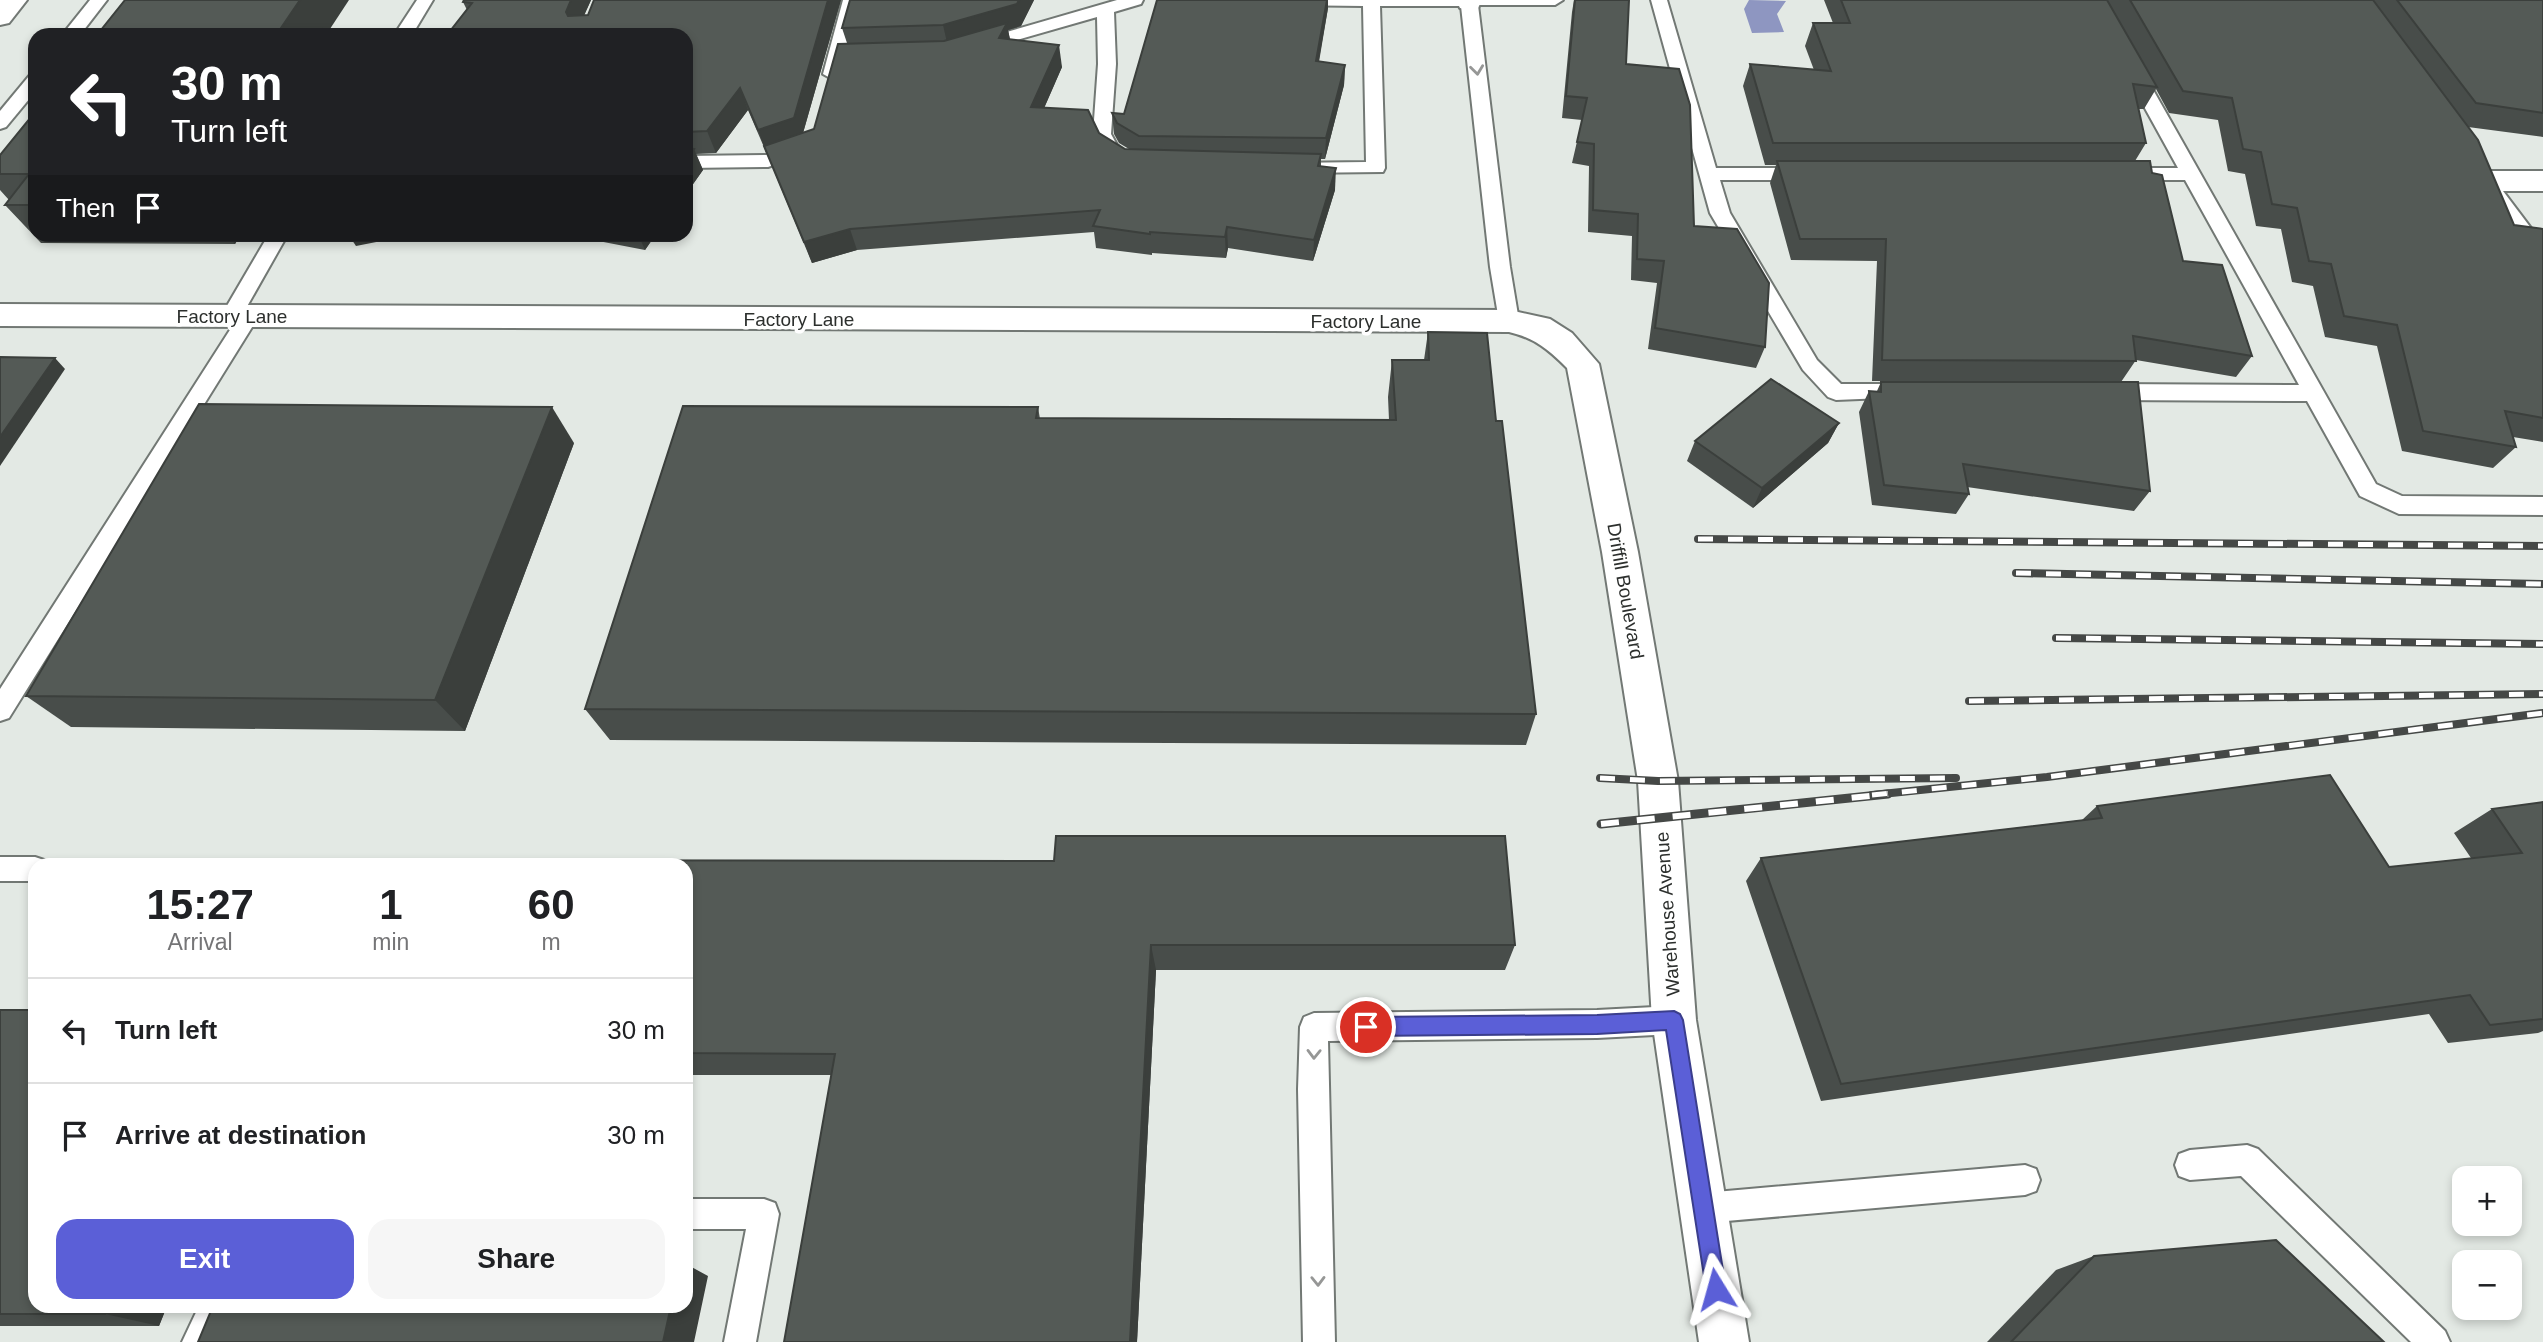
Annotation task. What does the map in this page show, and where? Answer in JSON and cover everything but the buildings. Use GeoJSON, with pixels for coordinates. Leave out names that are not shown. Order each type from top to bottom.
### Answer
{"type":"FeatureCollection","features":[{"type":"Feature","properties":{"kind":"street"},"geometry":{"type":"LineString","coordinates":[[0,17],[14,0]]}},
{"type":"Feature","properties":{"kind":"street"},"geometry":{"type":"LineString","coordinates":[[2482,176],[2543,181]]}},
{"type":"Feature","properties":{"kind":"street","name":"Factory Lane"},"geometry":{"type":"LineString","coordinates":[[0,315],[1509,321],[1539,327],[1560,341],[1583,364]]}},
{"type":"Feature","properties":{"kind":"street","name":"Driffill Boulevard"},"geometry":{"type":"LineString","coordinates":[[1583,364],[1620,552],[1658,781],[1660,818]]}},
{"type":"Feature","properties":{"kind":"street","name":"Warehouse Avenue"},"geometry":{"type":"LineString","coordinates":[[1660,818],[1674,1020],[1724,1342]]}},
{"type":"Feature","properties":{"kind":"lane"},"geometry":{"type":"LineString","coordinates":[[77,28],[99,0]]}},
{"type":"Feature","properties":{"kind":"lane"},"geometry":{"type":"LineString","coordinates":[[407,28],[425,0]]}},
{"type":"Feature","properties":{"kind":"lane"},"geometry":{"type":"LineString","coordinates":[[826,95],[844,57],[851,0]]}},
{"type":"Feature","properties":{"kind":"lane"},"geometry":{"type":"LineString","coordinates":[[962,51],[1135,0]]}},
{"type":"Feature","properties":{"kind":"lane"},"geometry":{"type":"LineString","coordinates":[[1281,0],[1555,0]]}},
{"type":"Feature","properties":{"kind":"lane"},"geometry":{"type":"LineString","coordinates":[[1659,0],[1720,213],[1810,365],[1836,392],[1918,392]]}},
{"type":"Feature","properties":{"kind":"lane"},"geometry":{"type":"LineString","coordinates":[[1269,166],[1376,168],[1371,1]]}},
{"type":"Feature","properties":{"kind":"lane"},"geometry":{"type":"LineString","coordinates":[[1469,1],[1500,267],[1509,321]]}},
{"type":"Feature","properties":{"kind":"lane"},"geometry":{"type":"LineString","coordinates":[[1105,9],[1107,64],[1102,134],[1110,149],[1136,165]]}},
{"type":"Feature","properties":{"kind":"lane"},"geometry":{"type":"LineString","coordinates":[[2127,58],[2368,490],[2399,505],[2543,506]]}},
{"type":"Feature","properties":{"kind":"lane"},"geometry":{"type":"LineString","coordinates":[[0,123],[28,89]]}},
{"type":"Feature","properties":{"kind":"lane"},"geometry":{"type":"LineString","coordinates":[[693,162],[768,161],[811,146],[815,133]]}},
{"type":"Feature","properties":{"kind":"lane"},"geometry":{"type":"LineString","coordinates":[[1710,174],[1820,174]]}},
{"type":"Feature","properties":{"kind":"lane"},"geometry":{"type":"LineString","coordinates":[[2109,174],[2192,174]]}},
{"type":"Feature","properties":{"kind":"lane"},"geometry":{"type":"LineString","coordinates":[[2482,176],[2543,258]]}},
{"type":"Feature","properties":{"kind":"lane"},"geometry":{"type":"LineString","coordinates":[[0,710],[240,316],[275,242]]}},
{"type":"Feature","properties":{"kind":"lane"},"geometry":{"type":"LineString","coordinates":[[2082,392],[2314,393]]}},
{"type":"Feature","properties":{"kind":"lane"},"geometry":{"type":"LineString","coordinates":[[0,869],[28,869]]}},
{"type":"Feature","properties":{"kind":"lane"},"geometry":{"type":"LineString","coordinates":[[1319,1342],[1314,1027],[1597,1024],[1674,1020]]}},
{"type":"Feature","properties":{"kind":"lane"},"geometry":{"type":"LineString","coordinates":[[2190,1166],[2247,1160],[2434,1342]]}},
{"type":"Feature","properties":{"kind":"lane"},"geometry":{"type":"LineString","coordinates":[[1704,1209],[2025,1180]]}},
{"type":"Feature","properties":{"kind":"lane"},"geometry":{"type":"LineString","coordinates":[[693,1214],[764,1214],[740,1342]]}},
{"type":"Feature","properties":{"kind":"lane"},"geometry":{"type":"LineString","coordinates":[[198,1342],[212,1313]]}},
{"type":"Feature","properties":{"kind":"water"},"geometry":{"type":"Polygon","coordinates":[[[1749,0],[1786,1],[1777,14],[1784,32],[1752,33],[1744,9],[1749,0]]]}},
{"type":"Feature","properties":{"kind":"railway"},"geometry":{"type":"LineString","coordinates":[[1698,539],[2543,546]]}},
{"type":"Feature","properties":{"kind":"railway"},"geometry":{"type":"LineString","coordinates":[[2016,573],[2543,584]]}},
{"type":"Feature","properties":{"kind":"railway"},"geometry":{"type":"LineString","coordinates":[[2056,638],[2543,644]]}},
{"type":"Feature","properties":{"kind":"railway"},"geometry":{"type":"LineString","coordinates":[[1969,701],[2543,694]]}},
{"type":"Feature","properties":{"kind":"railway"},"geometry":{"type":"LineString","coordinates":[[1872,795],[2047,777],[2543,713]]}},
{"type":"Feature","properties":{"kind":"railway"},"geometry":{"type":"LineString","coordinates":[[1600,778],[1658,781],[1956,778]]}},
{"type":"Feature","properties":{"kind":"railway"},"geometry":{"type":"LineString","coordinates":[[1601,824],[1888,794]]}},
{"type":"Feature","properties":{"kind":"route"},"geometry":{"type":"LineString","coordinates":[[1366,1027],[1597,1024],[1674,1020],[1716,1289]]}}]}
